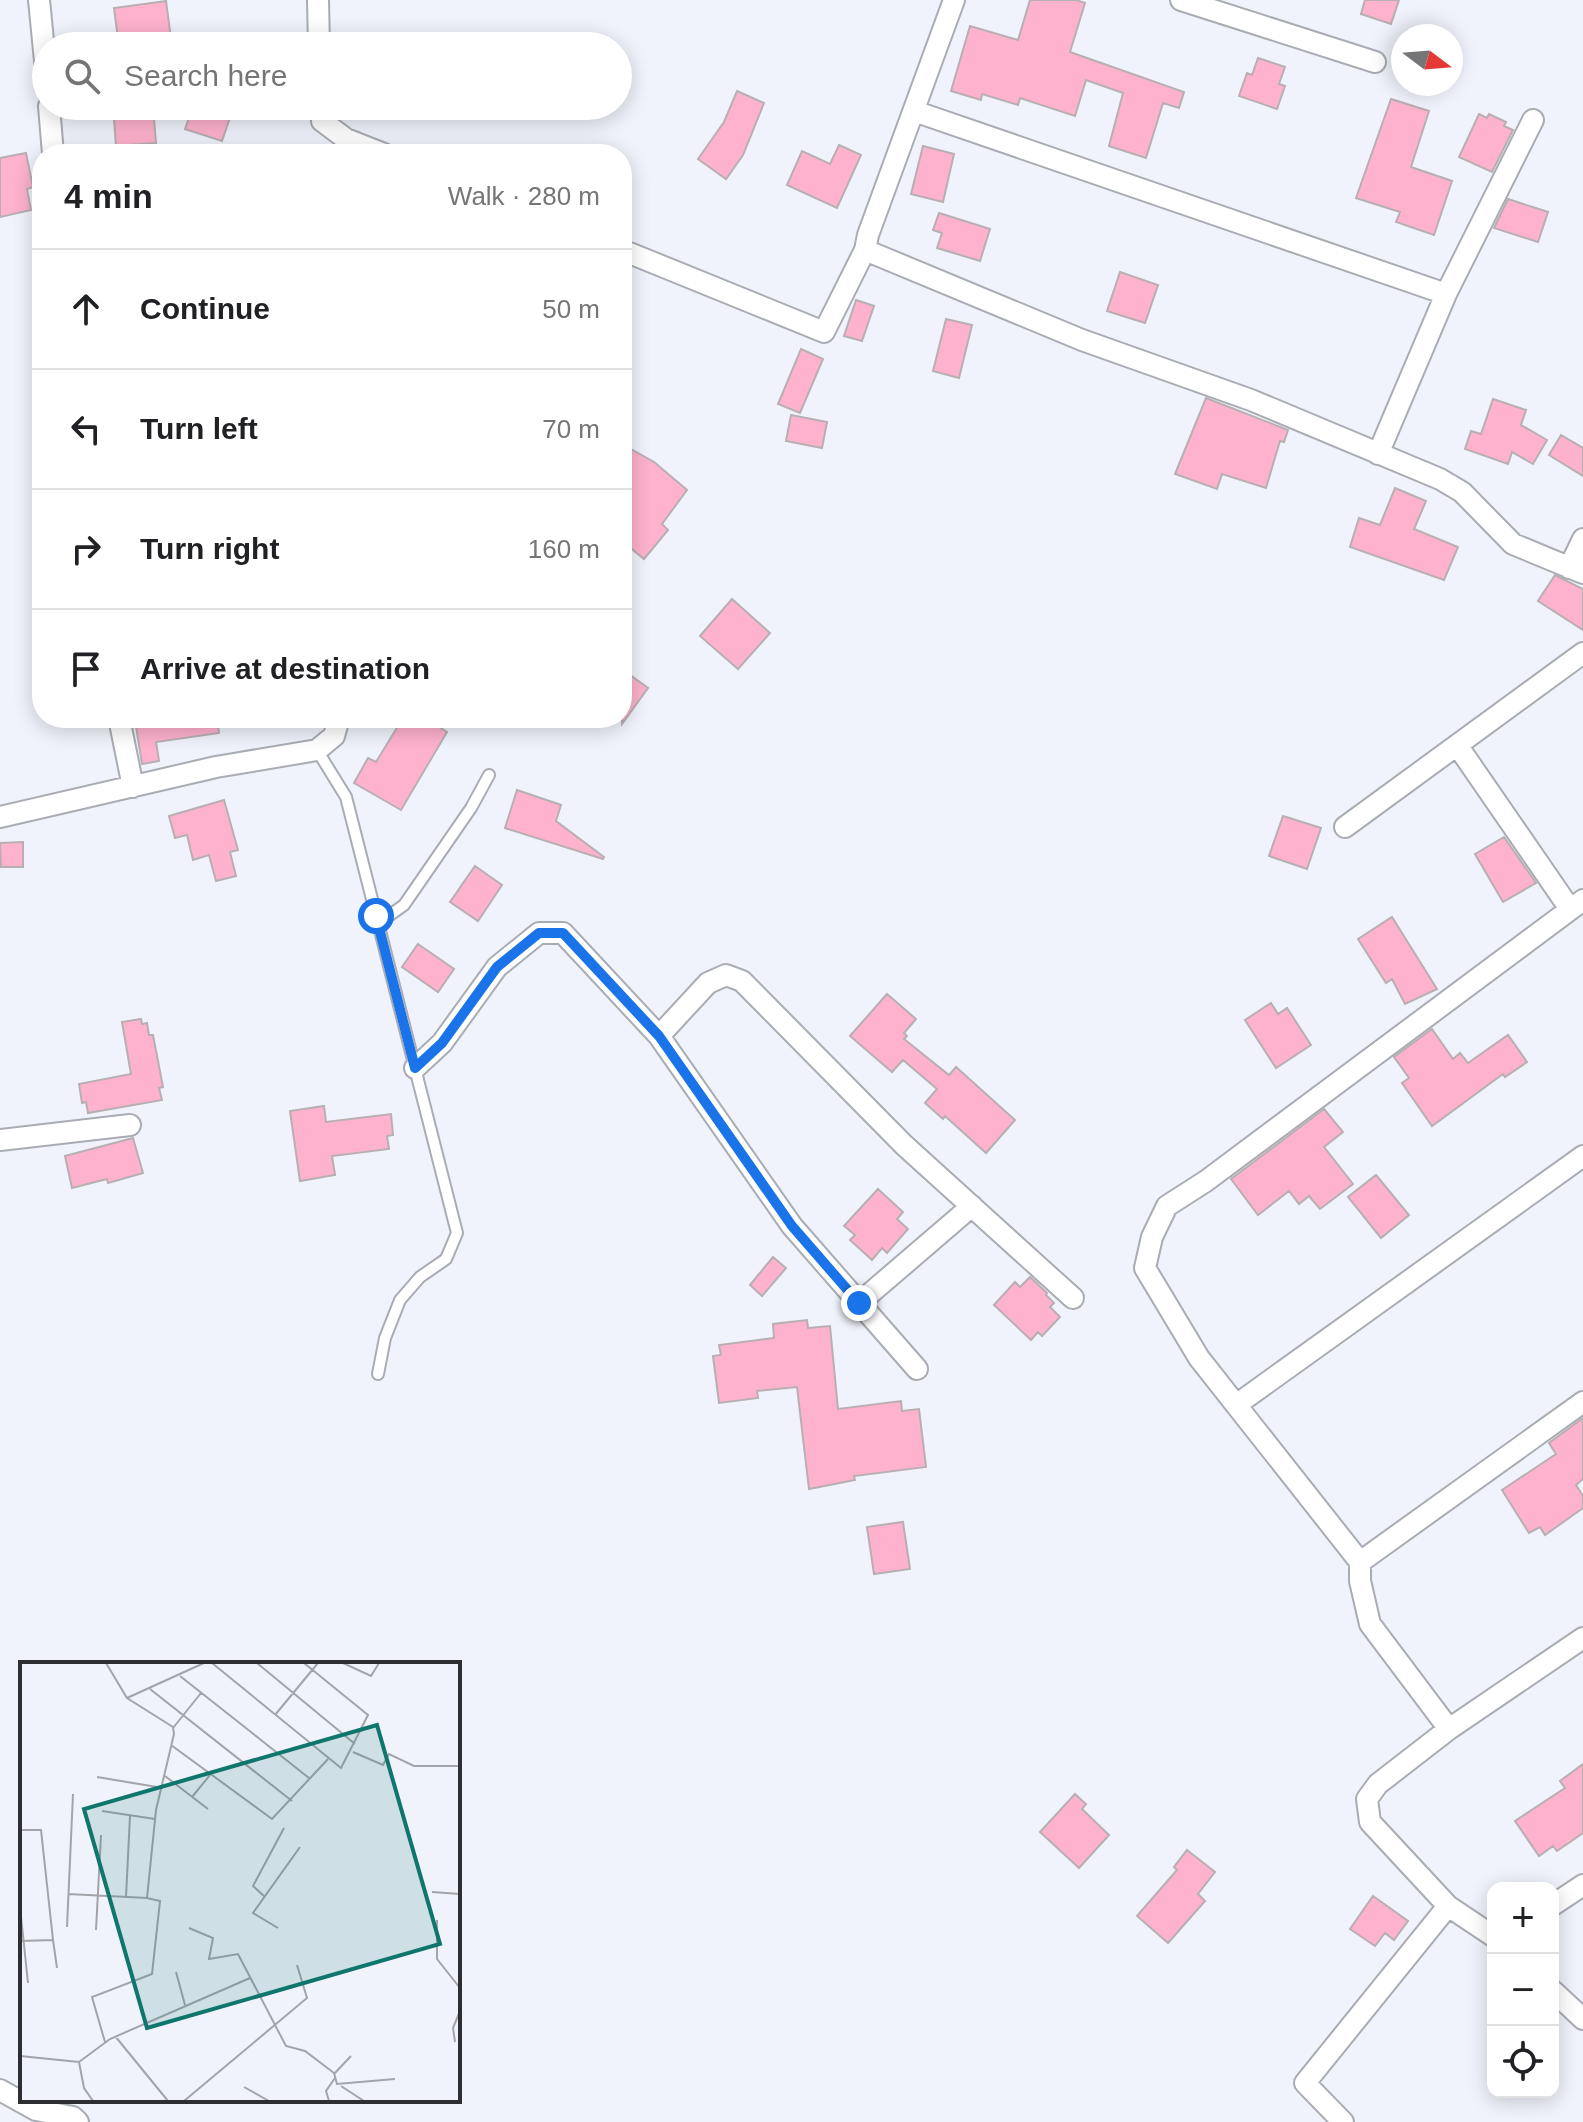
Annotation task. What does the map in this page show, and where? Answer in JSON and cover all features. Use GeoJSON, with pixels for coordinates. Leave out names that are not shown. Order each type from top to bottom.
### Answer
{"type":"FeatureCollection","features":[{"type":"Feature","properties":{"kind":"street"},"geometry":{"type":"LineString","coordinates":[[39,0],[42,32]]}},
{"type":"Feature","properties":{"kind":"street"},"geometry":{"type":"LineString","coordinates":[[318,0],[319,32]]}},
{"type":"Feature","properties":{"kind":"street"},"geometry":{"type":"LineString","coordinates":[[632,254],[824,332],[865,250],[954,0]]}},
{"type":"Feature","properties":{"kind":"street"},"geometry":{"type":"LineString","coordinates":[[1181,0],[1375,62]]}},
{"type":"Feature","properties":{"kind":"street"},"geometry":{"type":"LineString","coordinates":[[914,111],[1446,294]]}},
{"type":"Feature","properties":{"kind":"street"},"geometry":{"type":"LineString","coordinates":[[50,120],[52,144]]}},
{"type":"Feature","properties":{"kind":"street"},"geometry":{"type":"LineString","coordinates":[[322,120],[346,139],[359,144]]}},
{"type":"Feature","properties":{"kind":"street"},"geometry":{"type":"LineString","coordinates":[[1378,454],[1446,294],[1533,120]]}},
{"type":"Feature","properties":{"kind":"street"},"geometry":{"type":"LineString","coordinates":[[865,250],[1082,340],[1251,400],[1440,479],[1462,492],[1509,542],[1576,570],[1583,539]]}},
{"type":"Feature","properties":{"kind":"street"},"geometry":{"type":"LineString","coordinates":[[1345,827],[1583,653]]}},
{"type":"Feature","properties":{"kind":"street"},"geometry":{"type":"LineString","coordinates":[[121,728],[133,787]]}},
{"type":"Feature","properties":{"kind":"street"},"geometry":{"type":"LineString","coordinates":[[0,817],[216,767],[317,750],[334,736],[336,728]]}},
{"type":"Feature","properties":{"kind":"street"},"geometry":{"type":"LineString","coordinates":[[1449,1729],[1370,1624],[1360,1581],[1360,1562],[1199,1358],[1145,1268],[1152,1237],[1167,1206],[1206,1181],[1577,904],[1457,745]]}},
{"type":"Feature","properties":{"kind":"street"},"geometry":{"type":"LineString","coordinates":[[415,1068],[442,1043],[497,967],[539,933],[563,933],[659,1036],[792,1226],[917,1369]]}},
{"type":"Feature","properties":{"kind":"street"},"geometry":{"type":"LineString","coordinates":[[659,1036],[708,983],[726,975],[742,981],[904,1145],[1073,1298]]}},
{"type":"Feature","properties":{"kind":"street"},"geometry":{"type":"LineString","coordinates":[[0,1140],[130,1125]]}},
{"type":"Feature","properties":{"kind":"street"},"geometry":{"type":"LineString","coordinates":[[1236,1405],[1583,1156]]}},
{"type":"Feature","properties":{"kind":"street"},"geometry":{"type":"LineString","coordinates":[[859,1303],[972,1206]]}},
{"type":"Feature","properties":{"kind":"street"},"geometry":{"type":"LineString","coordinates":[[1360,1562],[1583,1402]]}},
{"type":"Feature","properties":{"kind":"street"},"geometry":{"type":"LineString","coordinates":[[1487,1932],[1448,1906],[1370,1822],[1367,1799],[1378,1784],[1449,1729],[1583,1638]]}},
{"type":"Feature","properties":{"kind":"street"},"geometry":{"type":"LineString","coordinates":[[1559,1901],[1583,1885]]}},
{"type":"Feature","properties":{"kind":"street"},"geometry":{"type":"LineString","coordinates":[[1343,2122],[1305,2083],[1448,1906]]}},
{"type":"Feature","properties":{"kind":"street"},"geometry":{"type":"LineString","coordinates":[[1559,1997],[1583,2019]]}},
{"type":"Feature","properties":{"kind":"street"},"geometry":{"type":"LineString","coordinates":[[0,2090],[20,2101]]}},
{"type":"Feature","properties":{"kind":"street"},"geometry":{"type":"LineString","coordinates":[[22,2102],[36,2110],[73,2117],[78,2122]]}},
{"type":"Feature","properties":{"kind":"lane"},"geometry":{"type":"LineString","coordinates":[[317,750],[346,797],[457,1233],[446,1259],[420,1277],[400,1300],[385,1338],[378,1374]]}},
{"type":"Feature","properties":{"kind":"lane"},"geometry":{"type":"LineString","coordinates":[[376,916],[390,915],[404,905],[471,808],[489,775]]}},
{"type":"Feature","properties":{"kind":"building"},"geometry":{"type":"Polygon","coordinates":[[[1030,0],[1076,0],[1085,3],[1070,52],[1184,92],[1179,108],[1163,103],[1146,158],[1109,146],[1123,93],[1086,80],[1075,116],[1020,98],[1018,105],[982,94],[981,100],[951,91],[970,26],[1018,40],[1030,0]]]}},
{"type":"Feature","properties":{"kind":"building"},"geometry":{"type":"Polygon","coordinates":[[[1365,0],[1399,0],[1391,24],[1361,14],[1365,0]]]}},
{"type":"Feature","properties":{"kind":"building"},"geometry":{"type":"Polygon","coordinates":[[[166,1],[170,32],[117,32],[114,8],[166,1]]]}},
{"type":"Feature","properties":{"kind":"building"},"geometry":{"type":"Polygon","coordinates":[[[1258,58],[1285,67],[1279,84],[1285,86],[1277,109],[1239,96],[1247,73],[1252,75],[1258,58]]]}},
{"type":"Feature","properties":{"kind":"building"},"geometry":{"type":"Polygon","coordinates":[[[737,91],[764,103],[743,155],[726,179],[698,159],[724,122],[737,91]]]}},
{"type":"Feature","properties":{"kind":"building"},"geometry":{"type":"Polygon","coordinates":[[[1391,99],[1429,111],[1411,167],[1452,181],[1434,235],[1396,222],[1400,212],[1356,198],[1391,99]]]}},
{"type":"Feature","properties":{"kind":"building"},"geometry":{"type":"Polygon","coordinates":[[[1479,114],[1487,118],[1489,114],[1506,122],[1504,126],[1513,130],[1492,172],[1459,157],[1479,114]]]}},
{"type":"Feature","properties":{"kind":"building"},"geometry":{"type":"Polygon","coordinates":[[[114,120],[154,120],[156,143],[116,144],[114,120]]]}},
{"type":"Feature","properties":{"kind":"building"},"geometry":{"type":"Polygon","coordinates":[[[188,120],[229,120],[222,141],[185,129],[188,120]]]}},
{"type":"Feature","properties":{"kind":"building"},"geometry":{"type":"Polygon","coordinates":[[[839,145],[861,155],[837,208],[787,185],[802,151],[830,164],[839,145]]]}},
{"type":"Feature","properties":{"kind":"building"},"geometry":{"type":"Polygon","coordinates":[[[923,146],[954,154],[943,202],[911,194],[923,146]]]}},
{"type":"Feature","properties":{"kind":"building"},"geometry":{"type":"Polygon","coordinates":[[[26,153],[32,182],[32,187],[27,189],[31,210],[0,217],[0,158],[26,153]]]}},
{"type":"Feature","properties":{"kind":"building"},"geometry":{"type":"Polygon","coordinates":[[[1508,199],[1548,212],[1538,242],[1494,228],[1508,199]]]}},
{"type":"Feature","properties":{"kind":"building"},"geometry":{"type":"Polygon","coordinates":[[[939,213],[990,229],[980,261],[937,248],[942,233],[933,230],[939,213]]]}},
{"type":"Feature","properties":{"kind":"building"},"geometry":{"type":"Polygon","coordinates":[[[1120,272],[1158,285],[1145,323],[1107,311],[1120,272]]]}},
{"type":"Feature","properties":{"kind":"building"},"geometry":{"type":"Polygon","coordinates":[[[856,300],[874,306],[862,341],[844,336],[856,300]]]}},
{"type":"Feature","properties":{"kind":"building"},"geometry":{"type":"Polygon","coordinates":[[[946,319],[972,325],[959,378],[933,371],[946,319]]]}},
{"type":"Feature","properties":{"kind":"building"},"geometry":{"type":"Polygon","coordinates":[[[801,349],[823,359],[800,413],[778,404],[801,349]]]}},
{"type":"Feature","properties":{"kind":"building"},"geometry":{"type":"Polygon","coordinates":[[[1206,398],[1288,430],[1284,442],[1280,441],[1266,488],[1222,474],[1217,489],[1175,474],[1206,398]]]}},
{"type":"Feature","properties":{"kind":"building"},"geometry":{"type":"Polygon","coordinates":[[[1493,399],[1526,410],[1521,425],[1547,440],[1533,464],[1512,452],[1508,464],[1465,449],[1471,431],[1481,434],[1493,399]]]}},
{"type":"Feature","properties":{"kind":"building"},"geometry":{"type":"Polygon","coordinates":[[[791,415],[827,422],[822,448],[786,441],[791,415]]]}},
{"type":"Feature","properties":{"kind":"building"},"geometry":{"type":"Polygon","coordinates":[[[1561,435],[1583,448],[1583,476],[1549,455],[1561,435]]]}},
{"type":"Feature","properties":{"kind":"building"},"geometry":{"type":"Polygon","coordinates":[[[632,450],[654,462],[687,490],[662,524],[668,530],[644,559],[632,549],[632,450]]]}},
{"type":"Feature","properties":{"kind":"building"},"geometry":{"type":"Polygon","coordinates":[[[1395,488],[1426,501],[1414,529],[1458,547],[1444,580],[1350,547],[1359,518],[1380,525],[1395,488]]]}},
{"type":"Feature","properties":{"kind":"building"},"geometry":{"type":"Polygon","coordinates":[[[1555,575],[1583,589],[1583,630],[1538,601],[1555,575]]]}},
{"type":"Feature","properties":{"kind":"building"},"geometry":{"type":"Polygon","coordinates":[[[732,599],[770,633],[738,669],[700,636],[732,599]]]}},
{"type":"Feature","properties":{"kind":"building"},"geometry":{"type":"Polygon","coordinates":[[[632,676],[648,688],[632,710],[632,676]]]}},
{"type":"Feature","properties":{"kind":"building"},"geometry":{"type":"Polygon","coordinates":[[[136,728],[218,728],[219,733],[156,742],[159,761],[142,764],[136,728]]]}},
{"type":"Feature","properties":{"kind":"building"},"geometry":{"type":"Polygon","coordinates":[[[397,728],[441,728],[447,732],[401,810],[354,783],[368,758],[376,762],[397,728]]]}},
{"type":"Feature","properties":{"kind":"building"},"geometry":{"type":"Polygon","coordinates":[[[517,790],[561,805],[556,821],[603,859],[505,828],[517,790]]]}},
{"type":"Feature","properties":{"kind":"building"},"geometry":{"type":"Polygon","coordinates":[[[224,800],[238,850],[230,852],[236,876],[216,881],[209,855],[193,860],[187,835],[175,838],[169,816],[224,800]]]}},
{"type":"Feature","properties":{"kind":"building"},"geometry":{"type":"Polygon","coordinates":[[[1283,816],[1321,828],[1307,869],[1269,856],[1283,816]]]}},
{"type":"Feature","properties":{"kind":"building"},"geometry":{"type":"Polygon","coordinates":[[[1504,837],[1536,883],[1503,902],[1475,854],[1504,837]]]}},
{"type":"Feature","properties":{"kind":"building"},"geometry":{"type":"Polygon","coordinates":[[[23,842],[23,867],[1,867],[0,843],[23,842]]]}},
{"type":"Feature","properties":{"kind":"building"},"geometry":{"type":"Polygon","coordinates":[[[475,866],[502,885],[478,921],[450,902],[475,866]]]}},
{"type":"Feature","properties":{"kind":"building"},"geometry":{"type":"Polygon","coordinates":[[[1392,917],[1437,989],[1405,1004],[1392,979],[1386,983],[1358,939],[1392,917]]]}},
{"type":"Feature","properties":{"kind":"building"},"geometry":{"type":"Polygon","coordinates":[[[418,944],[454,969],[438,992],[402,967],[418,944]]]}},
{"type":"Feature","properties":{"kind":"building"},"geometry":{"type":"Polygon","coordinates":[[[887,994],[916,1019],[904,1033],[907,1036],[904,1039],[949,1075],[956,1067],[1015,1120],[986,1153],[945,1116],[943,1119],[925,1103],[937,1089],[903,1060],[892,1072],[850,1036],[887,994]]]}},
{"type":"Feature","properties":{"kind":"building"},"geometry":{"type":"Polygon","coordinates":[[[1271,1003],[1278,1014],[1287,1008],[1311,1045],[1276,1068],[1245,1020],[1271,1003]]]}},
{"type":"Feature","properties":{"kind":"building"},"geometry":{"type":"Polygon","coordinates":[[[141,1019],[142,1024],[147,1023],[149,1035],[153,1035],[163,1087],[159,1088],[162,1100],[88,1113],[86,1102],[82,1103],[79,1084],[131,1074],[122,1022],[141,1019]]]}},
{"type":"Feature","properties":{"kind":"building"},"geometry":{"type":"Polygon","coordinates":[[[1432,1029],[1453,1059],[1460,1053],[1468,1063],[1508,1035],[1527,1062],[1505,1077],[1503,1074],[1432,1126],[1402,1083],[1409,1078],[1394,1057],[1432,1029]]]}},
{"type":"Feature","properties":{"kind":"building"},"geometry":{"type":"Polygon","coordinates":[[[324,1106],[326,1122],[391,1114],[393,1135],[387,1136],[389,1149],[332,1156],[335,1175],[300,1181],[290,1111],[324,1106]]]}},
{"type":"Feature","properties":{"kind":"building"},"geometry":{"type":"Polygon","coordinates":[[[1324,1109],[1343,1132],[1324,1147],[1353,1184],[1320,1209],[1309,1196],[1299,1204],[1289,1191],[1258,1215],[1231,1179],[1324,1109]]]}},
{"type":"Feature","properties":{"kind":"building"},"geometry":{"type":"Polygon","coordinates":[[[133,1138],[143,1173],[108,1183],[107,1179],[72,1188],[65,1156],[133,1138]]]}},
{"type":"Feature","properties":{"kind":"building"},"geometry":{"type":"Polygon","coordinates":[[[1376,1175],[1409,1215],[1381,1238],[1348,1197],[1376,1175]]]}},
{"type":"Feature","properties":{"kind":"building"},"geometry":{"type":"Polygon","coordinates":[[[878,1189],[903,1212],[897,1219],[908,1229],[887,1253],[882,1248],[872,1260],[850,1240],[855,1235],[844,1226],[878,1189]]]}},
{"type":"Feature","properties":{"kind":"building"},"geometry":{"type":"Polygon","coordinates":[[[773,1257],[786,1268],[762,1296],[750,1285],[773,1257]]]}},
{"type":"Feature","properties":{"kind":"building"},"geometry":{"type":"Polygon","coordinates":[[[1030,1277],[1047,1293],[1054,1303],[1050,1307],[1060,1317],[1042,1336],[1038,1332],[1031,1340],[994,1305],[1015,1282],[1020,1287],[1030,1277]]]}},
{"type":"Feature","properties":{"kind":"building"},"geometry":{"type":"Polygon","coordinates":[[[807,1320],[808,1328],[830,1326],[838,1409],[901,1401],[902,1411],[919,1409],[926,1467],[854,1476],[855,1480],[809,1489],[797,1387],[757,1391],[758,1398],[719,1403],[713,1356],[721,1355],[719,1345],[774,1338],[773,1324],[807,1320]]]}},
{"type":"Feature","properties":{"kind":"building"},"geometry":{"type":"Polygon","coordinates":[[[1583,1418],[1583,1479],[1576,1485],[1583,1496],[1583,1508],[1545,1535],[1540,1527],[1529,1533],[1502,1490],[1556,1454],[1549,1443],[1583,1418]]]}},
{"type":"Feature","properties":{"kind":"building"},"geometry":{"type":"Polygon","coordinates":[[[903,1522],[910,1569],[874,1574],[867,1527],[903,1522]]]}},
{"type":"Feature","properties":{"kind":"building"},"geometry":{"type":"Polygon","coordinates":[[[1583,1764],[1583,1833],[1557,1851],[1553,1846],[1539,1856],[1515,1821],[1565,1788],[1560,1781],[1583,1764]]]}},
{"type":"Feature","properties":{"kind":"building"},"geometry":{"type":"Polygon","coordinates":[[[1075,1794],[1086,1804],[1082,1809],[1109,1835],[1079,1868],[1040,1832],[1075,1794]]]}},
{"type":"Feature","properties":{"kind":"building"},"geometry":{"type":"Polygon","coordinates":[[[1187,1850],[1215,1872],[1198,1894],[1205,1901],[1168,1943],[1137,1916],[1177,1870],[1174,1867],[1187,1850]]]}},
{"type":"Feature","properties":{"kind":"building"},"geometry":{"type":"Polygon","coordinates":[[[1373,1896],[1408,1921],[1394,1940],[1385,1933],[1375,1946],[1350,1929],[1373,1896]]]}},
{"type":"Feature","properties":{"kind":"route"},"geometry":{"type":"LineString","coordinates":[[376,916],[415,1068],[442,1043],[497,967],[539,933],[563,933],[659,1036],[792,1226],[859,1303]]}}]}
